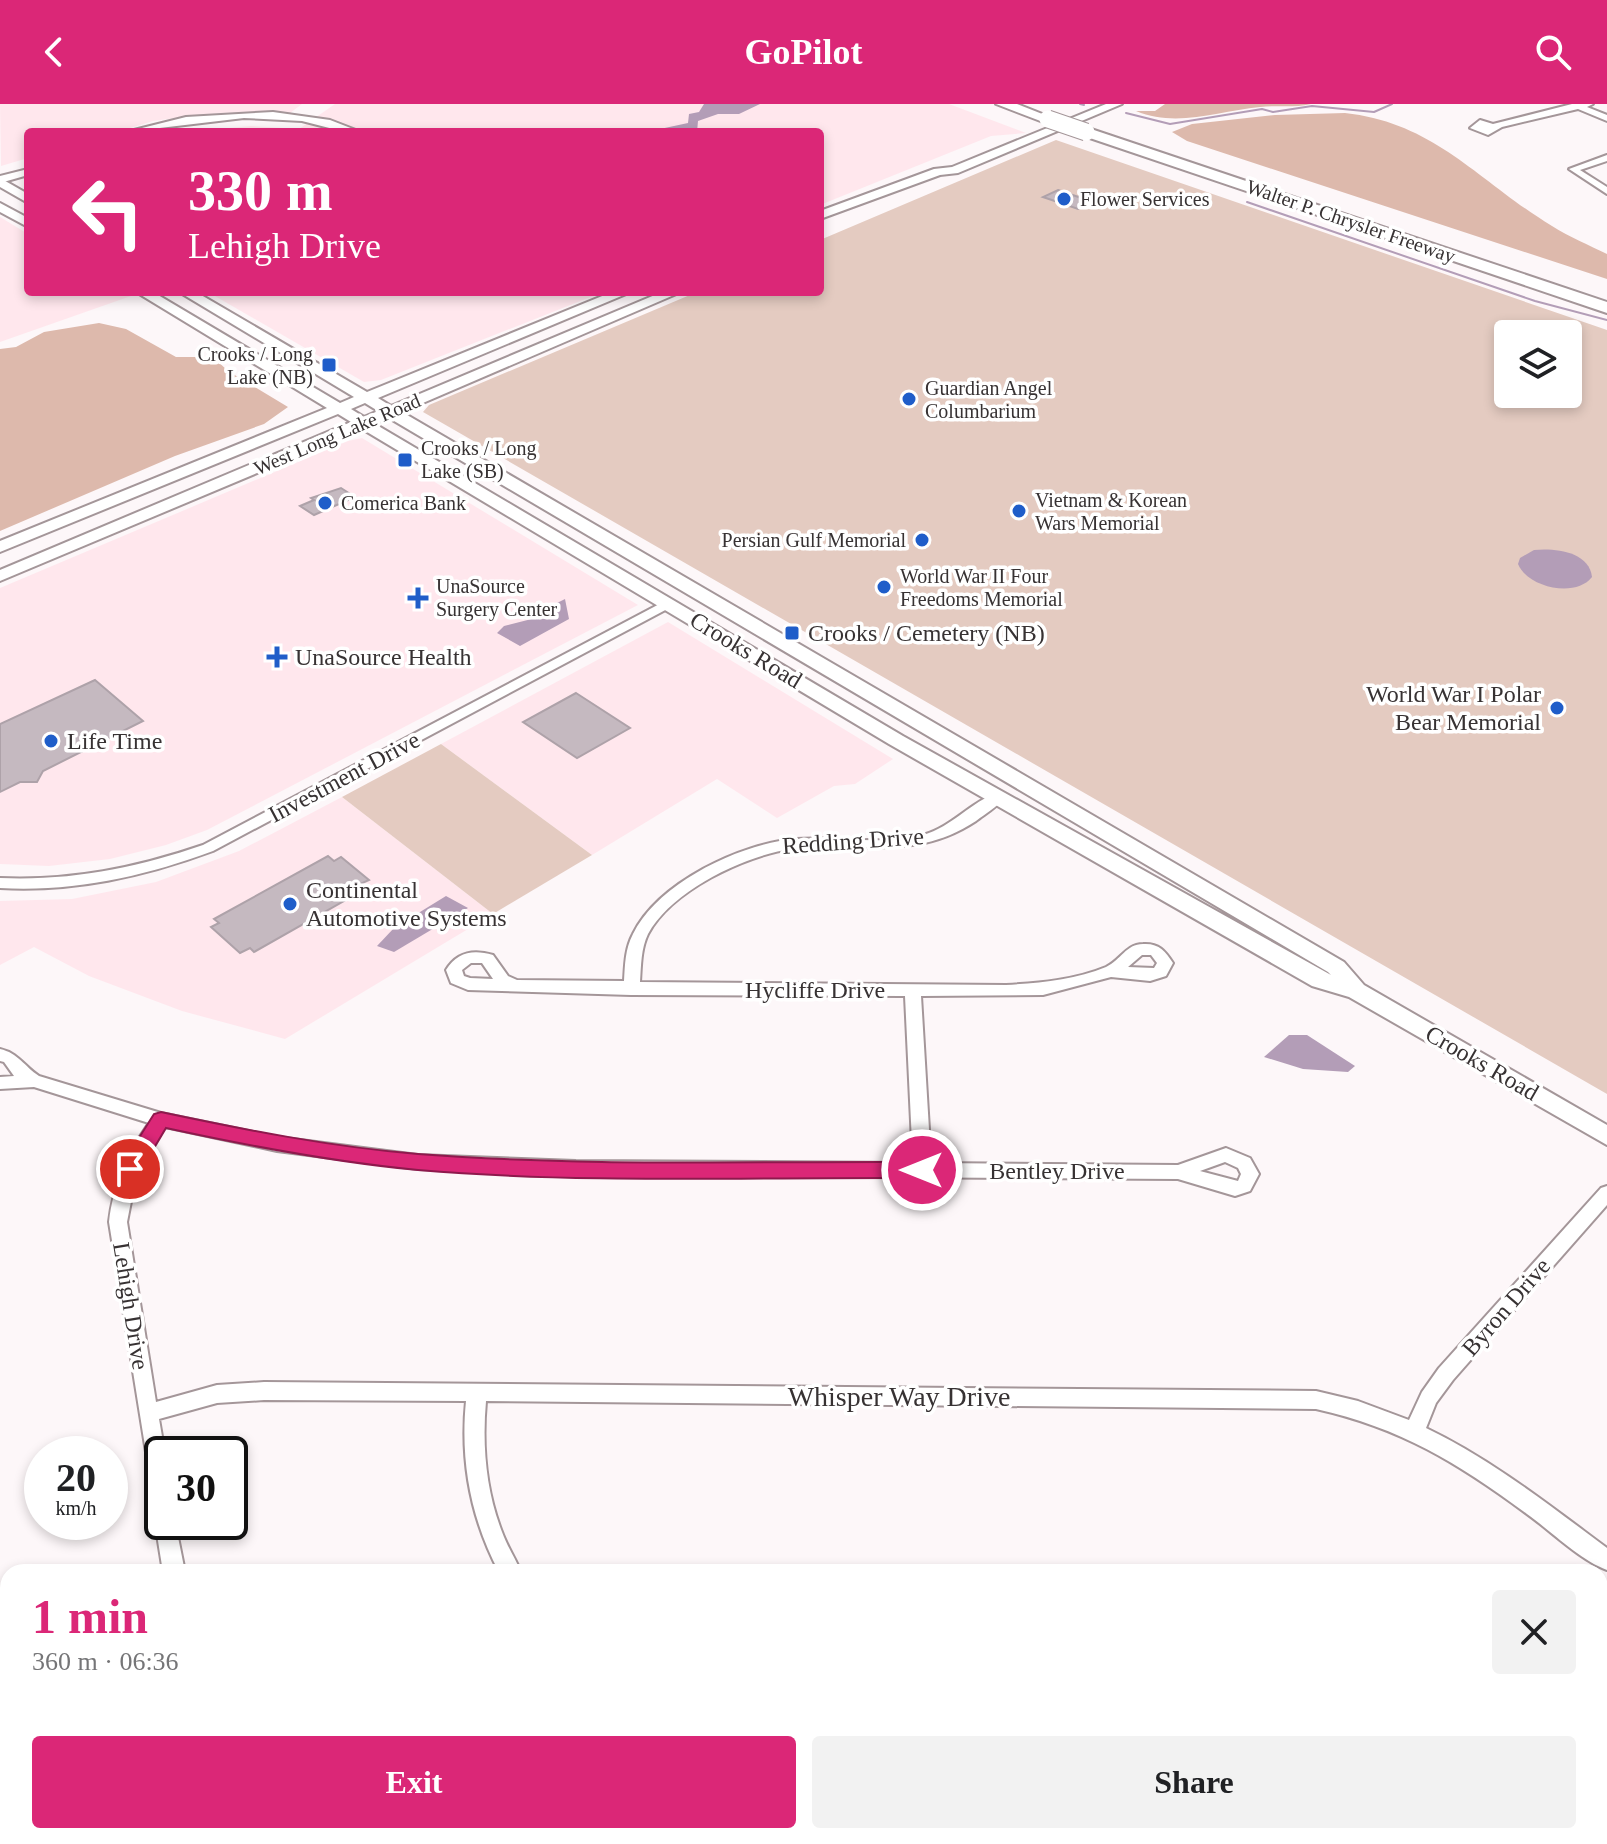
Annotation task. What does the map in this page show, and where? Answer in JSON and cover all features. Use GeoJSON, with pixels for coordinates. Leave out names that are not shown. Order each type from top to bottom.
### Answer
{"type":"FeatureCollection","features":[{"type":"Feature","properties":{"kind":"highway","name":"Walter P. Chrysler Freeway"},"geometry":{"type":"LineString","coordinates":[[1003,104],[1607,308]]}},
{"type":"Feature","properties":{"kind":"highway","name":"Walter P. Chrysler Freeway"},"geometry":{"type":"LineString","coordinates":[[1042,104],[1607,292]]}},
{"type":"Feature","properties":{"kind":"main road"},"geometry":{"type":"LineString","coordinates":[[824,214],[938,172],[954,170],[1116,104]]}},
{"type":"Feature","properties":{"kind":"main road"},"geometry":{"type":"LineString","coordinates":[[830,227],[950,178],[954,170]]}},
{"type":"Feature","properties":{"kind":"main road"},"geometry":{"type":"LineString","coordinates":[[0,181],[24,196]]}},
{"type":"Feature","properties":{"kind":"main road"},"geometry":{"type":"LineString","coordinates":[[869,197],[881,202],[881,206]]}},
{"type":"Feature","properties":{"kind":"main road"},"geometry":{"type":"LineString","coordinates":[[0,207],[24,221]]}},
{"type":"Feature","properties":{"kind":"main road","name":"Crooks Road"},"geometry":{"type":"LineString","coordinates":[[150,296],[896,740],[1320,980],[1357,991],[1607,1136]]}},
{"type":"Feature","properties":{"kind":"main road","name":"Crooks Road"},"geometry":{"type":"LineString","coordinates":[[193,296],[1130,843],[1336,967],[1357,991]]}},
{"type":"Feature","properties":{"kind":"main road","name":"West Long Lake Road"},"geometry":{"type":"LineString","coordinates":[[0,547],[615,296]]}},
{"type":"Feature","properties":{"kind":"main road"},"geometry":{"type":"LineString","coordinates":[[619,296],[617,305],[630,311]]}},
{"type":"Feature","properties":{"kind":"main road","name":"West Long Lake Road"},"geometry":{"type":"LineString","coordinates":[[0,576],[665,296]]}},
{"type":"Feature","properties":{"kind":"main road"},"geometry":{"type":"LineString","coordinates":[[570,314],[585,320],[584,329]]}},
{"type":"Feature","properties":{"kind":"main road"},"geometry":{"type":"LineString","coordinates":[[419,376],[414,387],[432,394]]}},
{"type":"Feature","properties":{"kind":"main road"},"geometry":{"type":"LineString","coordinates":[[303,389],[321,388],[336,380]]}},
{"type":"Feature","properties":{"kind":"main road"},"geometry":{"type":"LineString","coordinates":[[290,428],[309,434],[308,446]]}},
{"type":"Feature","properties":{"kind":"main road"},"geometry":{"type":"LineString","coordinates":[[391,441],[405,434],[426,432]]}},
{"type":"Feature","properties":{"kind":"main road"},"geometry":{"type":"LineString","coordinates":[[89,510],[84,524],[103,533]]}},
{"type":"Feature","properties":{"kind":"main road"},"geometry":{"type":"LineString","coordinates":[[552,536],[575,537],[590,527]]}},
{"type":"Feature","properties":{"kind":"main road"},"geometry":{"type":"LineString","coordinates":[[22,538],[42,546],[35,562]]}},
{"type":"Feature","properties":{"kind":"main road"},"geometry":{"type":"LineString","coordinates":[[667,604],[686,596],[707,595]]}},
{"type":"Feature","properties":{"kind":"main road"},"geometry":{"type":"LineString","coordinates":[[836,704],[860,705],[874,694]]}},
{"type":"Feature","properties":{"kind":"main road"},"geometry":{"type":"LineString","coordinates":[[896,740],[906,728],[928,725]]}},
{"type":"Feature","properties":{"kind":"main road"},"geometry":{"type":"LineString","coordinates":[[1098,854],[1117,855],[1130,843]]}},
{"type":"Feature","properties":{"kind":"street"},"geometry":{"type":"LineString","coordinates":[[1496,126],[1580,105],[1607,118]]}},
{"type":"Feature","properties":{"kind":"street"},"geometry":{"type":"LineString","coordinates":[[152,128],[198,119],[259,115],[316,120],[343,128]]}},
{"type":"Feature","properties":{"kind":"street"},"geometry":{"type":"LineString","coordinates":[[199,128],[252,122],[314,128]]}},
{"type":"Feature","properties":{"kind":"street"},"geometry":{"type":"LineString","coordinates":[[1607,158],[1573,169],[1607,191]]}},
{"type":"Feature","properties":{"kind":"street"},"geometry":{"type":"LineString","coordinates":[[0,171],[24,164]]}},
{"type":"Feature","properties":{"kind":"street"},"geometry":{"type":"LineString","coordinates":[[0,181],[24,173]]}},
{"type":"Feature","properties":{"kind":"street","name":"Investment Drive"},"geometry":{"type":"LineString","coordinates":[[0,883],[54,884],[106,877],[162,864],[208,848],[667,604]]}},
{"type":"Feature","properties":{"kind":"street","name":"Redding Drive"},"geometry":{"type":"LineString","coordinates":[[631,989],[637,943],[649,920],[670,900],[741,856],[797,843],[924,840],[956,827],[997,798]]}},
{"type":"Feature","properties":{"kind":"street","name":"Hycliffe Drive"},"geometry":{"type":"LineString","coordinates":[[515,986],[1043,989],[1111,971]]}},
{"type":"Feature","properties":{"kind":"street"},"geometry":{"type":"LineString","coordinates":[[913,990],[922,1170]]}},
{"type":"Feature","properties":{"kind":"street","name":"Bentley Drive"},"geometry":{"type":"LineString","coordinates":[[0,1055],[9,1057],[20,1072],[34,1081],[161,1120],[277,1144],[418,1162],[576,1168],[1178,1172]]}},
{"type":"Feature","properties":{"kind":"street","name":"Bentley Drive"},"geometry":{"type":"LineString","coordinates":[[0,1083],[34,1081]]}},
{"type":"Feature","properties":{"kind":"street","name":"Lehigh Drive"},"geometry":{"type":"LineString","coordinates":[[152,1436],[122,1255],[119,1212],[130,1169],[161,1120]]}},
{"type":"Feature","properties":{"kind":"street","name":"Byron Drive"},"geometry":{"type":"LineString","coordinates":[[1415,1429],[1429,1398],[1446,1374],[1607,1193]]}},
{"type":"Feature","properties":{"kind":"street","name":"Whisper Way Drive"},"geometry":{"type":"LineString","coordinates":[[148,1413],[194,1399],[241,1392],[1290,1399],[1342,1404],[1415,1429],[1470,1462],[1607,1560]]}},
{"type":"Feature","properties":{"kind":"street"},"geometry":{"type":"LineString","coordinates":[[477,1393],[472,1429],[475,1470],[495,1541],[506,1564]]}},
{"type":"Feature","properties":{"kind":"street"},"geometry":{"type":"LineString","coordinates":[[168,1540],[173,1564]]}},
{"type":"Feature","properties":{"kind":"shaded area"},"geometry":{"type":"Polygon","coordinates":[[[0,104],[302,104],[290,113],[206,114],[153,121],[130,128],[24,128],[24,159],[1,166],[0,104]]]}},
{"type":"Feature","properties":{"kind":"shaded area"},"geometry":{"type":"Polygon","coordinates":[[[335,104],[949,104],[1026,133],[991,136],[824,203],[824,128],[300,128],[335,104]]]}},
{"type":"Feature","properties":{"kind":"shaded area"},"geometry":{"type":"Polygon","coordinates":[[[704,104],[760,104],[739,114],[718,114],[698,121],[697,128],[665,128],[688,123],[689,114],[699,112],[704,104]]]}},
{"type":"Feature","properties":{"kind":"shaded area"},"geometry":{"type":"Polygon","coordinates":[[[1165,104],[1311,104],[1260,107],[1182,118],[1151,116],[1136,111],[1155,111],[1165,104]]]}},
{"type":"Feature","properties":{"kind":"shaded area"},"geometry":{"type":"Polygon","coordinates":[[[1345,113],[1377,119],[1405,129],[1455,157],[1552,226],[1607,254],[1607,279],[1187,141],[1172,132],[1192,124],[1275,115],[1345,113]]]}},
{"type":"Feature","properties":{"kind":"shaded area"},"geometry":{"type":"Polygon","coordinates":[[[251,126],[283,128],[229,128],[251,126]]]}},
{"type":"Feature","properties":{"kind":"shaded area"},"geometry":{"type":"Polygon","coordinates":[[[1056,140],[1578,320],[1494,320],[1494,408],[1582,408],[1582,321],[1607,330],[1607,1094],[423,412],[429,405],[688,296],[824,296],[824,238],[1056,140]]]}},
{"type":"Feature","properties":{"kind":"shaded area"},"geometry":{"type":"Polygon","coordinates":[[[0,217],[24,232],[24,296],[131,296],[0,342],[0,217]]]}},
{"type":"Feature","properties":{"kind":"shaded area"},"geometry":{"type":"Polygon","coordinates":[[[215,296],[593,296],[381,380],[364,382],[215,296]]]}},
{"type":"Feature","properties":{"kind":"shaded area"},"geometry":{"type":"Polygon","coordinates":[[[99,323],[126,329],[176,357],[213,357],[228,371],[288,407],[264,424],[175,456],[0,531],[0,349],[16,347],[44,332],[99,323]]]}},
{"type":"Feature","properties":{"kind":"shaded area"},"geometry":{"type":"Polygon","coordinates":[[[362,438],[638,605],[207,830],[166,845],[110,859],[49,866],[0,864],[0,588],[348,441],[362,438]]]}},
{"type":"Feature","properties":{"kind":"shaded area"},"geometry":{"type":"Polygon","coordinates":[[[1534,550],[1560,551],[1578,557],[1589,568],[1592,577],[1575,587],[1542,584],[1523,572],[1518,564],[1520,558],[1534,550]]]}},
{"type":"Feature","properties":{"kind":"shaded area"},"geometry":{"type":"Polygon","coordinates":[[[565,599],[569,619],[520,646],[497,633],[504,626],[559,612],[557,603],[565,599]]]}},
{"type":"Feature","properties":{"kind":"shaded area"},"geometry":{"type":"Polygon","coordinates":[[[668,622],[893,759],[855,784],[834,786],[777,818],[717,779],[592,855],[441,744],[668,622]]]}},
{"type":"Feature","properties":{"kind":"shaded area"},"geometry":{"type":"Polygon","coordinates":[[[441,744],[592,855],[493,914],[342,797],[441,744]]]}},
{"type":"Feature","properties":{"kind":"shaded area"},"geometry":{"type":"Polygon","coordinates":[[[342,797],[493,914],[285,1039],[182,1011],[89,976],[34,947],[0,965],[0,901],[72,899],[156,882],[239,851],[342,797]]]}},
{"type":"Feature","properties":{"kind":"shaded area"},"geometry":{"type":"Polygon","coordinates":[[[446,896],[468,908],[394,952],[377,946],[394,928],[446,896]]]}},
{"type":"Feature","properties":{"kind":"shaded area"},"geometry":{"type":"Polygon","coordinates":[[[1289,1035],[1307,1035],[1355,1066],[1348,1072],[1303,1069],[1264,1057],[1289,1035]]]}},
{"type":"Feature","properties":{"kind":"building","name":"Flower Services"},"geometry":{"type":"Polygon","coordinates":[[[1058,190],[1093,202],[1078,209],[1043,197],[1058,190]]]}},
{"type":"Feature","properties":{"kind":"building","name":"Comerica Bank"},"geometry":{"type":"Polygon","coordinates":[[[341,488],[355,497],[314,515],[300,506],[314,500],[311,498],[341,488]]]}},
{"type":"Feature","properties":{"kind":"building","name":"Life Time"},"geometry":{"type":"Polygon","coordinates":[[[95,680],[143,721],[43,771],[37,782],[20,782],[0,792],[0,724],[95,680]]]}},
{"type":"Feature","properties":{"kind":"building"},"geometry":{"type":"Polygon","coordinates":[[[576,693],[630,728],[577,758],[523,722],[576,693]]]}},
{"type":"Feature","properties":{"kind":"building","name":"Continental Automotive Systems"},"geometry":{"type":"Polygon","coordinates":[[[328,856],[334,861],[341,857],[369,880],[360,884],[365,889],[254,952],[250,948],[240,953],[211,927],[219,923],[214,919],[328,856]]]}},
{"type":"Feature","properties":{"kind":"waterway"},"geometry":{"type":"LineString","coordinates":[[1080,104],[1084,105]]}},
{"type":"Feature","properties":{"kind":"waterway"},"geometry":{"type":"LineString","coordinates":[[1126,113],[1170,124],[1262,109],[1273,112],[1312,106],[1374,112],[1392,104]]}},
{"type":"Feature","properties":{"kind":"waterway"},"geometry":{"type":"LineString","coordinates":[[1247,202],[1535,301],[1607,320]]}},
{"type":"Feature","properties":{"kind":"place","name":"Flower Services"},"geometry":{"type":"Point","coordinates":[1064,199]}},
{"type":"Feature","properties":{"kind":"place","name":"Crooks / Long Lake (NB)"},"geometry":{"type":"Point","coordinates":[329,365]}},
{"type":"Feature","properties":{"kind":"place","name":"Guardian Angel Columbarium"},"geometry":{"type":"Point","coordinates":[909,399]}},
{"type":"Feature","properties":{"kind":"place","name":"Crooks / Long Lake (SB)"},"geometry":{"type":"Point","coordinates":[405,460]}},
{"type":"Feature","properties":{"kind":"place","name":"Comerica Bank"},"geometry":{"type":"Point","coordinates":[325,503]}},
{"type":"Feature","properties":{"kind":"place","name":"Vietnam & Korean Wars Memorial"},"geometry":{"type":"Point","coordinates":[1019,511]}},
{"type":"Feature","properties":{"kind":"place","name":"Persian Gulf Memorial"},"geometry":{"type":"Point","coordinates":[922,540]}},
{"type":"Feature","properties":{"kind":"place","name":"World War II Four Freedoms Memorial"},"geometry":{"type":"Point","coordinates":[884,587]}},
{"type":"Feature","properties":{"kind":"place","name":"UnaSource Surgery Center"},"geometry":{"type":"Point","coordinates":[418,598]}},
{"type":"Feature","properties":{"kind":"place","name":"Crooks / Cemetery (NB)"},"geometry":{"type":"Point","coordinates":[792,633]}},
{"type":"Feature","properties":{"kind":"place","name":"UnaSource Health"},"geometry":{"type":"Point","coordinates":[277,657]}},
{"type":"Feature","properties":{"kind":"place","name":"World War I Polar Bear Memorial"},"geometry":{"type":"Point","coordinates":[1557,708]}},
{"type":"Feature","properties":{"kind":"place","name":"Life Time"},"geometry":{"type":"Point","coordinates":[51,741]}},
{"type":"Feature","properties":{"kind":"place","name":"Continental Automotive Systems"},"geometry":{"type":"Point","coordinates":[290,904]}},
{"type":"Feature","properties":{"kind":"route"},"geometry":{"type":"LineString","coordinates":[[130,1169],[161,1120],[277,1144],[418,1162],[576,1168],[922,1170]]}}]}
